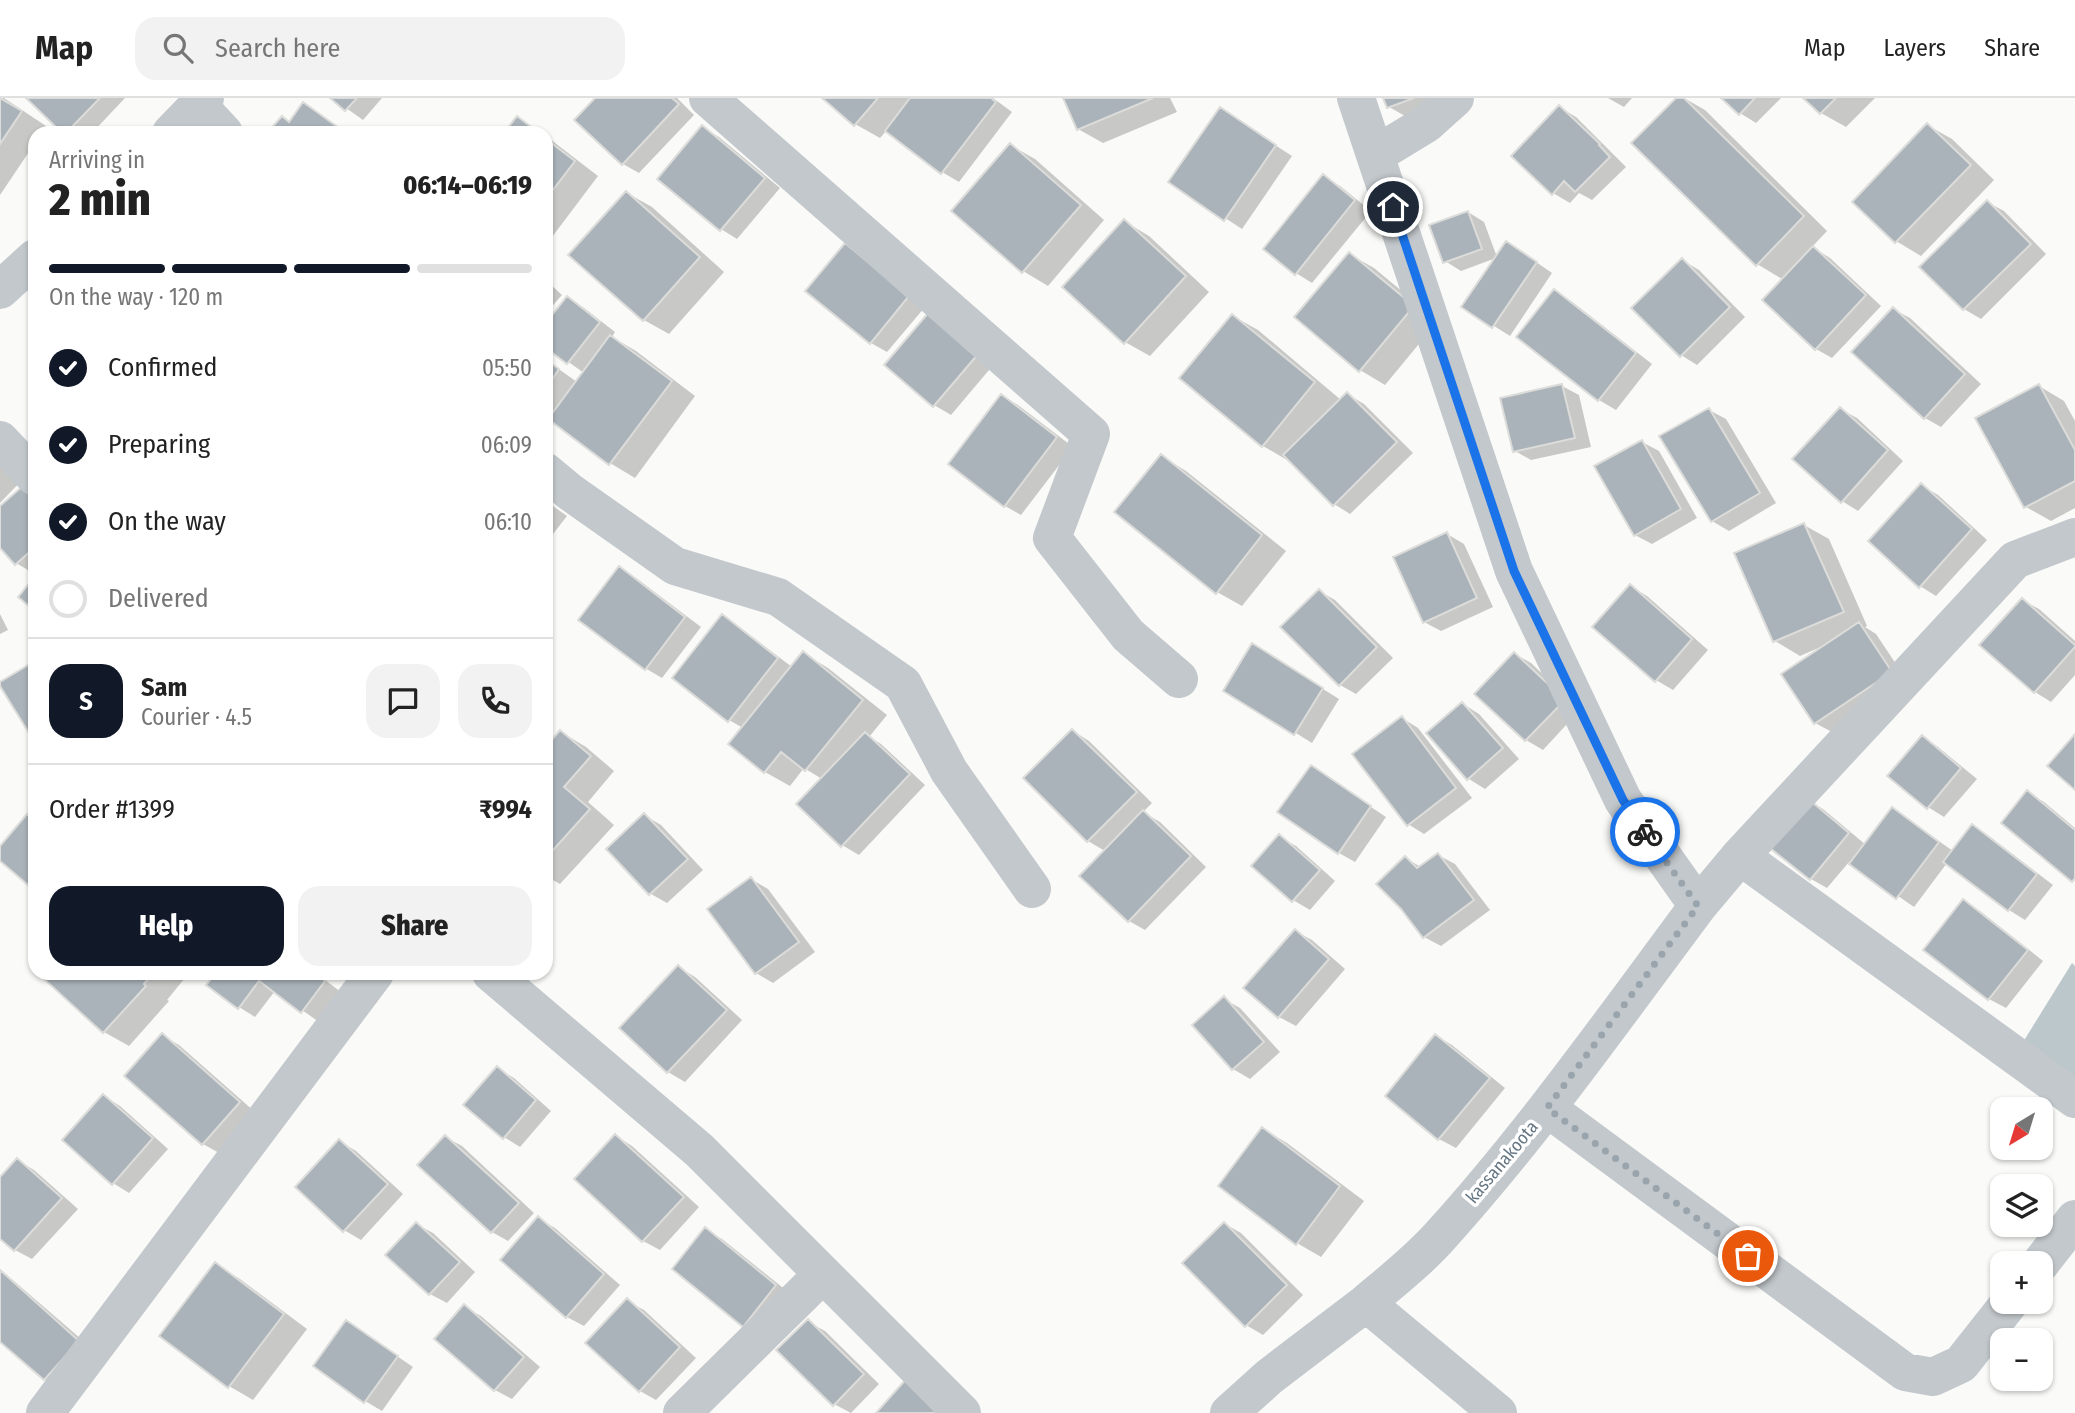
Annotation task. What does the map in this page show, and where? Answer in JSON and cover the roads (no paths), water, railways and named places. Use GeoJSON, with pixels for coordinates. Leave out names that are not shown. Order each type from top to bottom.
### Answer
{"type":"FeatureCollection","features":[{"type":"Feature","properties":{"kind":"street"},"geometry":{"type":"LineString","coordinates":[[708,98],[1090,434],[1052,538],[1128,635],[1179,679]]}},
{"type":"Feature","properties":{"kind":"street"},"geometry":{"type":"LineString","coordinates":[[1356,98],[1514,571],[1623,800],[1698,906]]}},
{"type":"Feature","properties":{"kind":"street"},"geometry":{"type":"LineString","coordinates":[[1375,155],[1426,124],[1455,98]]}},
{"type":"Feature","properties":{"kind":"street"},"geometry":{"type":"LineString","coordinates":[[178,126],[202,101],[219,126]]}},
{"type":"Feature","properties":{"kind":"street"},"geometry":{"type":"LineString","coordinates":[[0,290],[28,264]]}},
{"type":"Feature","properties":{"kind":"street"},"geometry":{"type":"LineString","coordinates":[[0,440],[28,470]]}},
{"type":"Feature","properties":{"kind":"street"},"geometry":{"type":"LineString","coordinates":[[553,477],[675,566],[778,597],[903,684],[948,771],[1032,889]]}},
{"type":"Feature","properties":{"kind":"street","name":"kassanakoota"},"geometry":{"type":"LineString","coordinates":[[1229,1413],[1269,1377],[1366,1303],[1441,1236],[1547,1108],[1698,906],[1740,856],[2015,560],[2075,537]]}},
{"type":"Feature","properties":{"kind":"street"},"geometry":{"type":"LineString","coordinates":[[1740,856],[2075,1098]]}},
{"type":"Feature","properties":{"kind":"street"},"geometry":{"type":"LineString","coordinates":[[46,1413],[370,980]]}},
{"type":"Feature","properties":{"kind":"street"},"geometry":{"type":"LineString","coordinates":[[499,980],[699,1150],[962,1413]]}},
{"type":"Feature","properties":{"kind":"street"},"geometry":{"type":"LineString","coordinates":[[1547,1108],[1905,1372],[1933,1377],[1961,1364],[2001,1314]]}},
{"type":"Feature","properties":{"kind":"street"},"geometry":{"type":"LineString","coordinates":[[2050,1251],[2075,1219]]}},
{"type":"Feature","properties":{"kind":"street"},"geometry":{"type":"LineString","coordinates":[[682,1413],[823,1274]]}},
{"type":"Feature","properties":{"kind":"street"},"geometry":{"type":"LineString","coordinates":[[1366,1303],[1498,1413]]}}]}
